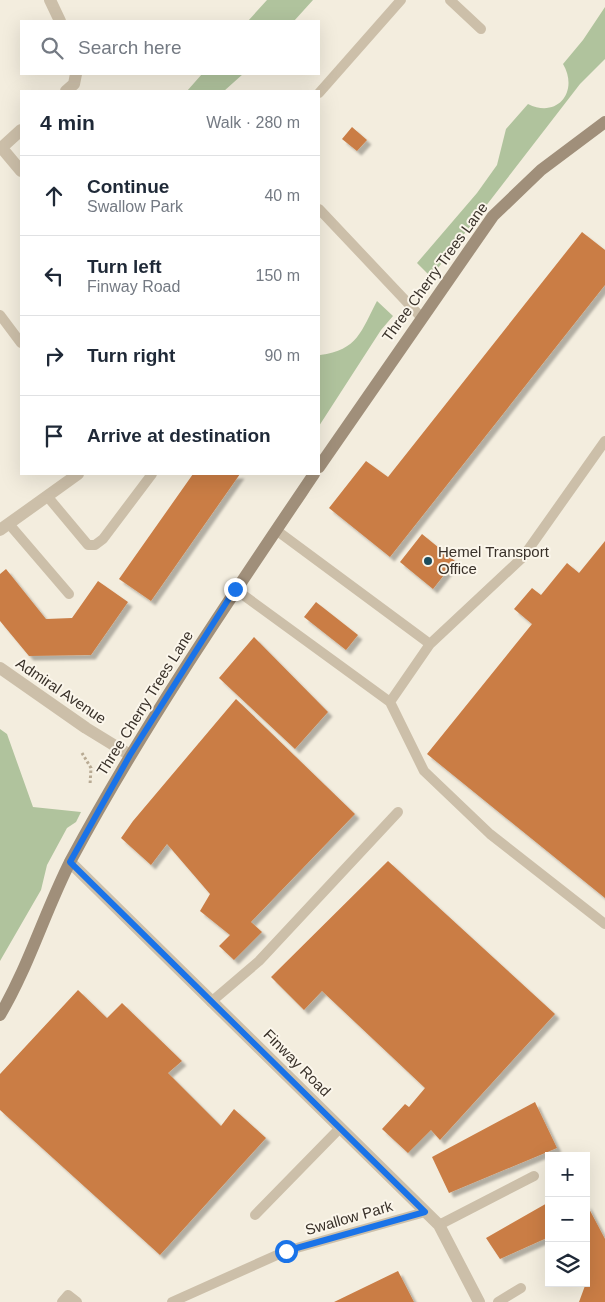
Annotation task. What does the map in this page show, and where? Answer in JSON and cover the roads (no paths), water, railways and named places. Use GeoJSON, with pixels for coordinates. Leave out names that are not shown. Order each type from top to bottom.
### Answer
{"type":"FeatureCollection","features":[{"type":"Feature","properties":{"kind":"street"},"geometry":{"type":"LineString","coordinates":[[50,0],[60,20]]}},
{"type":"Feature","properties":{"kind":"street"},"geometry":{"type":"LineString","coordinates":[[67,90],[74,84],[76,75]]}},
{"type":"Feature","properties":{"kind":"street","name":"Three Cherry Trees Lane"},"geometry":{"type":"LineString","coordinates":[[320,466],[421,317],[493,216],[541,170],[604,126]]}},
{"type":"Feature","properties":{"kind":"street"},"geometry":{"type":"LineString","coordinates":[[20,131],[1,148],[20,170]]}},
{"type":"Feature","properties":{"kind":"street"},"geometry":{"type":"LineString","coordinates":[[5,527],[77,475]]}},
{"type":"Feature","properties":{"kind":"street","name":"Three Cherry Trees Lane"},"geometry":{"type":"LineString","coordinates":[[0,1015],[14,990],[70,862],[130,755],[235,589],[313,475]]}},
{"type":"Feature","properties":{"kind":"street","name":"Admiral Avenue"},"geometry":{"type":"LineString","coordinates":[[0,668],[86,728],[130,755]]}},
{"type":"Feature","properties":{"kind":"street","name":"Finway Road"},"geometry":{"type":"LineString","coordinates":[[70,862],[439,1225],[479,1302]]}},
{"type":"Feature","properties":{"kind":"lane"},"geometry":{"type":"LineString","coordinates":[[320,92],[401,0]]}},
{"type":"Feature","properties":{"kind":"lane"},"geometry":{"type":"LineString","coordinates":[[450,0],[481,29]]}},
{"type":"Feature","properties":{"kind":"lane"},"geometry":{"type":"LineString","coordinates":[[320,210],[421,317]]}},
{"type":"Feature","properties":{"kind":"lane"},"geometry":{"type":"LineString","coordinates":[[0,315],[20,342]]}},
{"type":"Feature","properties":{"kind":"lane"},"geometry":{"type":"LineString","coordinates":[[390,702],[430,644],[523,557],[605,440]]}},
{"type":"Feature","properties":{"kind":"lane"},"geometry":{"type":"LineString","coordinates":[[47,496],[80,538],[88,545],[95,545],[103,538],[151,475]]}},
{"type":"Feature","properties":{"kind":"lane"},"geometry":{"type":"LineString","coordinates":[[5,527],[69,594]]}},
{"type":"Feature","properties":{"kind":"lane"},"geometry":{"type":"LineString","coordinates":[[276,530],[430,644]]}},
{"type":"Feature","properties":{"kind":"lane"},"geometry":{"type":"LineString","coordinates":[[235,589],[390,702],[424,772],[490,834],[605,924]]}},
{"type":"Feature","properties":{"kind":"lane"},"geometry":{"type":"LineString","coordinates":[[211,1002],[259,961],[398,812]]}},
{"type":"Feature","properties":{"kind":"lane"},"geometry":{"type":"LineString","coordinates":[[255,1216],[340,1128]]}},
{"type":"Feature","properties":{"kind":"lane"},"geometry":{"type":"LineString","coordinates":[[439,1225],[534,1176]]}},
{"type":"Feature","properties":{"kind":"lane","name":"Swallow Park"},"geometry":{"type":"LineString","coordinates":[[172,1302],[286,1251],[425,1212]]}},
{"type":"Feature","properties":{"kind":"lane"},"geometry":{"type":"LineString","coordinates":[[498,1302],[521,1288]]}},
{"type":"Feature","properties":{"kind":"lane"},"geometry":{"type":"LineString","coordinates":[[62,1302],[68,1295],[78,1302]]}},
{"type":"Feature","properties":{"kind":"place","name":"Hemel Transport Office"},"geometry":{"type":"Point","coordinates":[428,561]}}]}
